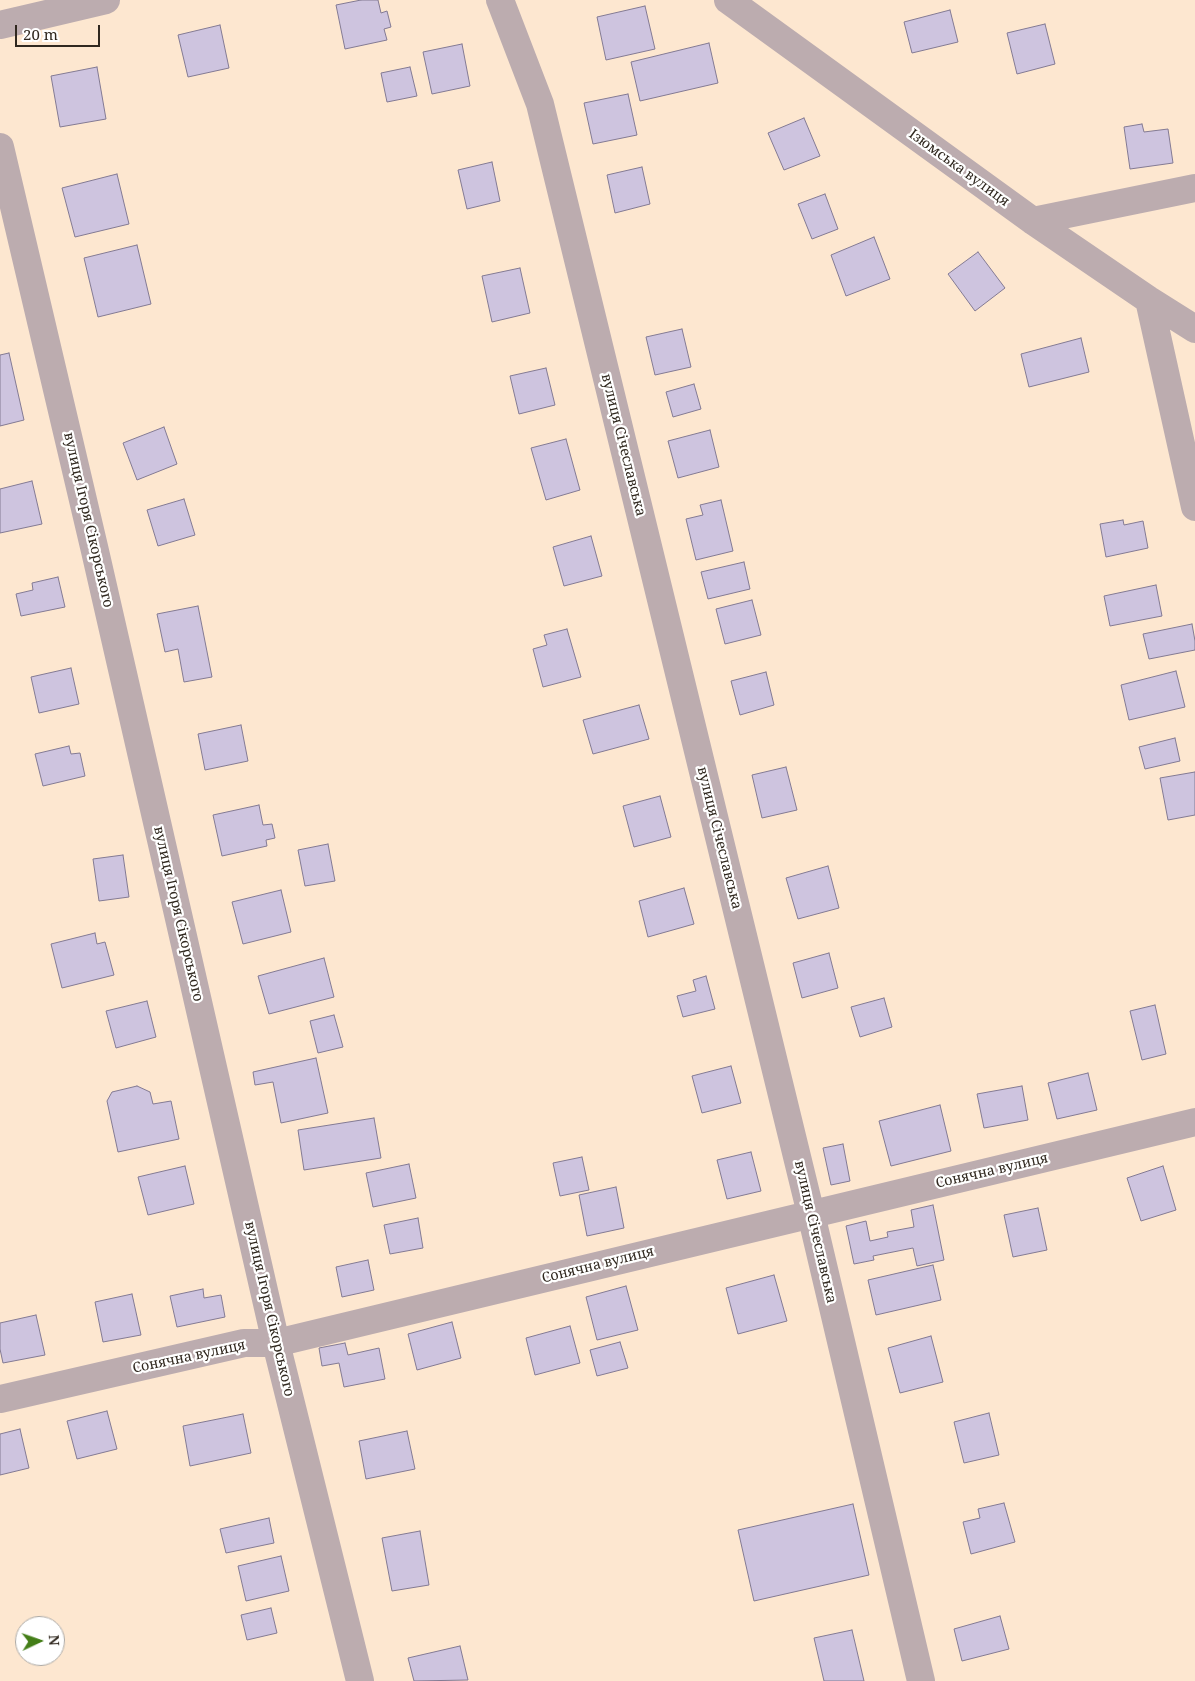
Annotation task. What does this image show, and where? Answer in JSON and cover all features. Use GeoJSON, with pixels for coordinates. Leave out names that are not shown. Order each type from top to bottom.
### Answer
{"type":"FeatureCollection","features":[{"type":"Feature","properties":{"kind":"street"},"geometry":{"type":"LineString","coordinates":[[0,26],[106,0]]}},
{"type":"Feature","properties":{"kind":"street","name":"вулиця Січеславська"},"geometry":{"type":"LineString","coordinates":[[500,0],[540,104],[811,1214],[921,1681]]}},
{"type":"Feature","properties":{"kind":"street","name":"Ізюмська вулиця"},"geometry":{"type":"LineString","coordinates":[[728,0],[1033,221],[1195,329]]}},
{"type":"Feature","properties":{"kind":"street","name":"вулиця Ігоря Сікорського"},"geometry":{"type":"LineString","coordinates":[[0,147],[95,551],[276,1343],[360,1681]]}},
{"type":"Feature","properties":{"kind":"street"},"geometry":{"type":"LineString","coordinates":[[1033,221],[1195,188]]}},
{"type":"Feature","properties":{"kind":"street"},"geometry":{"type":"LineString","coordinates":[[1149,300],[1195,507]]}},
{"type":"Feature","properties":{"kind":"street","name":"Сонячна вулиця"},"geometry":{"type":"LineString","coordinates":[[0,1399],[244,1343],[276,1343],[1195,1122]]}},
{"type":"Feature","properties":{"kind":"building"},"geometry":{"type":"Polygon","coordinates":[[[361,0],[378,0],[381,13],[387,11],[391,27],[384,29],[387,40],[345,49],[336,5],[361,0]]]}},
{"type":"Feature","properties":{"kind":"building"},"geometry":{"type":"Polygon","coordinates":[[[645,6],[655,49],[606,60],[597,17],[645,6]]]}},
{"type":"Feature","properties":{"kind":"building"},"geometry":{"type":"Polygon","coordinates":[[[950,10],[958,42],[912,53],[904,22],[950,10]]]}},
{"type":"Feature","properties":{"kind":"building"},"geometry":{"type":"Polygon","coordinates":[[[1045,24],[1055,64],[1017,74],[1007,33],[1045,24]]]}},
{"type":"Feature","properties":{"kind":"building"},"geometry":{"type":"Polygon","coordinates":[[[220,25],[229,68],[188,77],[178,35],[220,25]]]}},
{"type":"Feature","properties":{"kind":"building"},"geometry":{"type":"Polygon","coordinates":[[[709,43],[718,83],[640,101],[631,62],[709,43]]]}},
{"type":"Feature","properties":{"kind":"building"},"geometry":{"type":"Polygon","coordinates":[[[462,44],[470,86],[432,94],[423,52],[462,44]]]}},
{"type":"Feature","properties":{"kind":"building"},"geometry":{"type":"Polygon","coordinates":[[[97,67],[106,119],[60,127],[51,76],[97,67]]]}},
{"type":"Feature","properties":{"kind":"building"},"geometry":{"type":"Polygon","coordinates":[[[410,67],[417,96],[387,102],[381,73],[410,67]]]}},
{"type":"Feature","properties":{"kind":"building"},"geometry":{"type":"Polygon","coordinates":[[[628,94],[637,135],[593,144],[584,103],[628,94]]]}},
{"type":"Feature","properties":{"kind":"building"},"geometry":{"type":"Polygon","coordinates":[[[804,118],[820,156],[784,170],[768,133],[804,118]]]}},
{"type":"Feature","properties":{"kind":"building"},"geometry":{"type":"Polygon","coordinates":[[[1142,124],[1144,132],[1168,129],[1173,163],[1130,169],[1124,127],[1142,124]]]}},
{"type":"Feature","properties":{"kind":"building"},"geometry":{"type":"Polygon","coordinates":[[[492,162],[500,201],[467,209],[458,170],[492,162]]]}},
{"type":"Feature","properties":{"kind":"building"},"geometry":{"type":"Polygon","coordinates":[[[642,167],[650,204],[615,213],[607,175],[642,167]]]}},
{"type":"Feature","properties":{"kind":"building"},"geometry":{"type":"Polygon","coordinates":[[[117,174],[129,224],[75,237],[62,188],[117,174]]]}},
{"type":"Feature","properties":{"kind":"building"},"geometry":{"type":"Polygon","coordinates":[[[825,194],[838,229],[812,239],[798,204],[825,194]]]}},
{"type":"Feature","properties":{"kind":"building"},"geometry":{"type":"Polygon","coordinates":[[[874,237],[890,279],[846,296],[831,255],[874,237]]]}},
{"type":"Feature","properties":{"kind":"building"},"geometry":{"type":"Polygon","coordinates":[[[137,245],[151,304],[98,317],[84,258],[137,245]]]}},
{"type":"Feature","properties":{"kind":"building"},"geometry":{"type":"Polygon","coordinates":[[[978,252],[1005,288],[975,311],[948,274],[978,252]]]}},
{"type":"Feature","properties":{"kind":"building"},"geometry":{"type":"Polygon","coordinates":[[[520,268],[530,313],[492,322],[482,276],[520,268]]]}},
{"type":"Feature","properties":{"kind":"building"},"geometry":{"type":"Polygon","coordinates":[[[682,329],[691,367],[655,375],[646,337],[682,329]]]}},
{"type":"Feature","properties":{"kind":"building"},"geometry":{"type":"Polygon","coordinates":[[[1081,338],[1089,372],[1029,387],[1021,354],[1081,338]]]}},
{"type":"Feature","properties":{"kind":"building"},"geometry":{"type":"Polygon","coordinates":[[[9,353],[24,420],[0,426],[0,355],[9,353]]]}},
{"type":"Feature","properties":{"kind":"building"},"geometry":{"type":"Polygon","coordinates":[[[546,368],[555,405],[519,414],[510,376],[546,368]]]}},
{"type":"Feature","properties":{"kind":"building"},"geometry":{"type":"Polygon","coordinates":[[[694,384],[701,409],[673,417],[666,392],[694,384]]]}},
{"type":"Feature","properties":{"kind":"building"},"geometry":{"type":"Polygon","coordinates":[[[164,427],[177,464],[137,480],[123,443],[164,427]]]}},
{"type":"Feature","properties":{"kind":"building"},"geometry":{"type":"Polygon","coordinates":[[[710,430],[719,467],[678,478],[668,441],[710,430]]]}},
{"type":"Feature","properties":{"kind":"building"},"geometry":{"type":"Polygon","coordinates":[[[566,439],[580,490],[546,500],[531,448],[566,439]]]}},
{"type":"Feature","properties":{"kind":"building"},"geometry":{"type":"Polygon","coordinates":[[[32,481],[42,524],[0,533],[0,489],[32,481]]]}},
{"type":"Feature","properties":{"kind":"building"},"geometry":{"type":"Polygon","coordinates":[[[184,499],[195,535],[158,546],[147,510],[184,499]]]}},
{"type":"Feature","properties":{"kind":"building"},"geometry":{"type":"Polygon","coordinates":[[[721,500],[733,551],[696,560],[686,519],[703,515],[700,505],[721,500]]]}},
{"type":"Feature","properties":{"kind":"building"},"geometry":{"type":"Polygon","coordinates":[[[1123,520],[1124,525],[1143,521],[1148,548],[1106,557],[1100,524],[1123,520]]]}},
{"type":"Feature","properties":{"kind":"building"},"geometry":{"type":"Polygon","coordinates":[[[591,536],[602,576],[564,586],[553,547],[591,536]]]}},
{"type":"Feature","properties":{"kind":"building"},"geometry":{"type":"Polygon","coordinates":[[[744,562],[750,589],[708,599],[701,572],[744,562]]]}},
{"type":"Feature","properties":{"kind":"building"},"geometry":{"type":"Polygon","coordinates":[[[58,577],[65,607],[21,616],[16,594],[33,590],[32,583],[58,577]]]}},
{"type":"Feature","properties":{"kind":"building"},"geometry":{"type":"Polygon","coordinates":[[[1156,585],[1162,616],[1110,626],[1104,596],[1156,585]]]}},
{"type":"Feature","properties":{"kind":"building"},"geometry":{"type":"Polygon","coordinates":[[[752,600],[761,635],[725,644],[716,609],[752,600]]]}},
{"type":"Feature","properties":{"kind":"building"},"geometry":{"type":"Polygon","coordinates":[[[198,606],[212,677],[184,682],[178,649],[165,652],[157,614],[198,606]]]}},
{"type":"Feature","properties":{"kind":"building"},"geometry":{"type":"Polygon","coordinates":[[[1192,624],[1195,650],[1149,659],[1143,634],[1192,624]]]}},
{"type":"Feature","properties":{"kind":"building"},"geometry":{"type":"Polygon","coordinates":[[[567,629],[581,677],[543,687],[533,649],[547,645],[544,635],[567,629]]]}},
{"type":"Feature","properties":{"kind":"building"},"geometry":{"type":"Polygon","coordinates":[[[71,668],[79,704],[39,713],[31,677],[71,668]]]}},
{"type":"Feature","properties":{"kind":"building"},"geometry":{"type":"Polygon","coordinates":[[[1176,671],[1185,707],[1129,720],[1121,685],[1176,671]]]}},
{"type":"Feature","properties":{"kind":"building"},"geometry":{"type":"Polygon","coordinates":[[[766,672],[774,705],[740,715],[731,681],[766,672]]]}},
{"type":"Feature","properties":{"kind":"building"},"geometry":{"type":"Polygon","coordinates":[[[639,705],[649,739],[593,754],[583,720],[639,705]]]}},
{"type":"Feature","properties":{"kind":"building"},"geometry":{"type":"Polygon","coordinates":[[[241,725],[248,761],[205,770],[198,734],[241,725]]]}},
{"type":"Feature","properties":{"kind":"building"},"geometry":{"type":"Polygon","coordinates":[[[1175,738],[1180,761],[1145,769],[1139,747],[1175,738]]]}},
{"type":"Feature","properties":{"kind":"building"},"geometry":{"type":"Polygon","coordinates":[[[69,746],[71,754],[80,753],[85,776],[43,786],[35,754],[69,746]]]}},
{"type":"Feature","properties":{"kind":"building"},"geometry":{"type":"Polygon","coordinates":[[[786,767],[797,810],[762,818],[752,775],[786,767]]]}},
{"type":"Feature","properties":{"kind":"building"},"geometry":{"type":"Polygon","coordinates":[[[1195,772],[1195,815],[1168,820],[1160,778],[1195,772]]]}},
{"type":"Feature","properties":{"kind":"building"},"geometry":{"type":"Polygon","coordinates":[[[660,796],[671,837],[634,847],[623,806],[660,796]]]}},
{"type":"Feature","properties":{"kind":"building"},"geometry":{"type":"Polygon","coordinates":[[[259,805],[263,825],[272,824],[275,838],[266,840],[267,846],[222,856],[213,815],[259,805]]]}},
{"type":"Feature","properties":{"kind":"building"},"geometry":{"type":"Polygon","coordinates":[[[328,844],[335,881],[305,886],[298,850],[328,844]]]}},
{"type":"Feature","properties":{"kind":"building"},"geometry":{"type":"Polygon","coordinates":[[[123,855],[129,897],[99,901],[93,859],[123,855]]]}},
{"type":"Feature","properties":{"kind":"building"},"geometry":{"type":"Polygon","coordinates":[[[828,866],[839,908],[798,919],[786,878],[828,866]]]}},
{"type":"Feature","properties":{"kind":"building"},"geometry":{"type":"Polygon","coordinates":[[[684,888],[694,924],[648,937],[639,901],[684,888]]]}},
{"type":"Feature","properties":{"kind":"building"},"geometry":{"type":"Polygon","coordinates":[[[281,890],[291,932],[243,944],[232,902],[281,890]]]}},
{"type":"Feature","properties":{"kind":"building"},"geometry":{"type":"Polygon","coordinates":[[[95,933],[97,944],[105,942],[114,975],[62,988],[51,944],[95,933]]]}},
{"type":"Feature","properties":{"kind":"building"},"geometry":{"type":"Polygon","coordinates":[[[829,953],[838,988],[802,998],[793,963],[829,953]]]}},
{"type":"Feature","properties":{"kind":"building"},"geometry":{"type":"Polygon","coordinates":[[[324,958],[334,997],[269,1014],[258,976],[324,958]]]}},
{"type":"Feature","properties":{"kind":"building"},"geometry":{"type":"Polygon","coordinates":[[[706,976],[715,1009],[683,1017],[677,996],[696,991],[693,980],[706,976]]]}},
{"type":"Feature","properties":{"kind":"building"},"geometry":{"type":"Polygon","coordinates":[[[884,998],[892,1027],[860,1037],[851,1007],[884,998]]]}},
{"type":"Feature","properties":{"kind":"building"},"geometry":{"type":"Polygon","coordinates":[[[147,1001],[156,1037],[116,1048],[106,1011],[147,1001]]]}},
{"type":"Feature","properties":{"kind":"building"},"geometry":{"type":"Polygon","coordinates":[[[1155,1005],[1166,1054],[1142,1060],[1130,1011],[1155,1005]]]}},
{"type":"Feature","properties":{"kind":"building"},"geometry":{"type":"Polygon","coordinates":[[[334,1015],[343,1047],[318,1053],[310,1021],[334,1015]]]}},
{"type":"Feature","properties":{"kind":"building"},"geometry":{"type":"Polygon","coordinates":[[[316,1058],[328,1113],[281,1123],[273,1082],[255,1085],[253,1072],[316,1058]]]}},
{"type":"Feature","properties":{"kind":"building"},"geometry":{"type":"Polygon","coordinates":[[[731,1066],[741,1103],[702,1113],[692,1076],[731,1066]]]}},
{"type":"Feature","properties":{"kind":"building"},"geometry":{"type":"Polygon","coordinates":[[[1088,1073],[1097,1110],[1057,1119],[1048,1083],[1088,1073]]]}},
{"type":"Feature","properties":{"kind":"building"},"geometry":{"type":"Polygon","coordinates":[[[137,1086],[150,1092],[153,1104],[171,1101],[179,1139],[118,1152],[107,1101],[112,1092],[137,1086]]]}},
{"type":"Feature","properties":{"kind":"building"},"geometry":{"type":"Polygon","coordinates":[[[1022,1086],[1028,1120],[984,1128],[977,1094],[1022,1086]]]}},
{"type":"Feature","properties":{"kind":"building"},"geometry":{"type":"Polygon","coordinates":[[[940,1105],[951,1151],[891,1166],[879,1121],[940,1105]]]}},
{"type":"Feature","properties":{"kind":"building"},"geometry":{"type":"Polygon","coordinates":[[[374,1118],[381,1158],[304,1170],[298,1130],[374,1118]]]}},
{"type":"Feature","properties":{"kind":"building"},"geometry":{"type":"Polygon","coordinates":[[[843,1144],[850,1181],[831,1185],[823,1148],[843,1144]]]}},
{"type":"Feature","properties":{"kind":"building"},"geometry":{"type":"Polygon","coordinates":[[[751,1152],[761,1191],[727,1199],[717,1160],[751,1152]]]}},
{"type":"Feature","properties":{"kind":"building"},"geometry":{"type":"Polygon","coordinates":[[[582,1157],[589,1190],[560,1196],[553,1163],[582,1157]]]}},
{"type":"Feature","properties":{"kind":"building"},"geometry":{"type":"Polygon","coordinates":[[[409,1164],[416,1198],[373,1207],[366,1173],[409,1164]]]}},
{"type":"Feature","properties":{"kind":"building"},"geometry":{"type":"Polygon","coordinates":[[[185,1166],[194,1204],[148,1215],[138,1177],[185,1166]]]}},
{"type":"Feature","properties":{"kind":"building"},"geometry":{"type":"Polygon","coordinates":[[[1163,1166],[1176,1210],[1141,1221],[1127,1178],[1163,1166]]]}},
{"type":"Feature","properties":{"kind":"building"},"geometry":{"type":"Polygon","coordinates":[[[616,1187],[624,1228],[587,1236],[579,1195],[616,1187]]]}},
{"type":"Feature","properties":{"kind":"building"},"geometry":{"type":"Polygon","coordinates":[[[933,1205],[944,1260],[917,1266],[913,1248],[873,1256],[874,1260],[854,1264],[846,1226],[866,1221],[870,1241],[888,1237],[887,1232],[914,1227],[911,1210],[933,1205]]]}},
{"type":"Feature","properties":{"kind":"building"},"geometry":{"type":"Polygon","coordinates":[[[1038,1208],[1047,1250],[1013,1257],[1004,1215],[1038,1208]]]}},
{"type":"Feature","properties":{"kind":"building"},"geometry":{"type":"Polygon","coordinates":[[[418,1218],[423,1248],[390,1254],[384,1225],[418,1218]]]}},
{"type":"Feature","properties":{"kind":"building"},"geometry":{"type":"Polygon","coordinates":[[[368,1260],[374,1290],[342,1297],[336,1267],[368,1260]]]}},
{"type":"Feature","properties":{"kind":"building"},"geometry":{"type":"Polygon","coordinates":[[[933,1265],[941,1300],[876,1315],[868,1280],[933,1265]]]}},
{"type":"Feature","properties":{"kind":"building"},"geometry":{"type":"Polygon","coordinates":[[[774,1275],[787,1321],[738,1334],[726,1288],[774,1275]]]}},
{"type":"Feature","properties":{"kind":"building"},"geometry":{"type":"Polygon","coordinates":[[[626,1286],[638,1330],[597,1340],[586,1297],[626,1286]]]}},
{"type":"Feature","properties":{"kind":"building"},"geometry":{"type":"Polygon","coordinates":[[[203,1289],[204,1298],[221,1295],[225,1317],[177,1327],[170,1296],[203,1289]]]}},
{"type":"Feature","properties":{"kind":"building"},"geometry":{"type":"Polygon","coordinates":[[[132,1294],[141,1335],[103,1342],[95,1302],[132,1294]]]}},
{"type":"Feature","properties":{"kind":"building"},"geometry":{"type":"Polygon","coordinates":[[[36,1315],[45,1355],[3,1363],[0,1349],[0,1323],[36,1315]]]}},
{"type":"Feature","properties":{"kind":"building"},"geometry":{"type":"Polygon","coordinates":[[[452,1322],[461,1358],[417,1370],[408,1334],[452,1322]]]}},
{"type":"Feature","properties":{"kind":"building"},"geometry":{"type":"Polygon","coordinates":[[[570,1326],[580,1363],[535,1375],[526,1338],[570,1326]]]}},
{"type":"Feature","properties":{"kind":"building"},"geometry":{"type":"Polygon","coordinates":[[[931,1336],[943,1382],[900,1393],[888,1348],[931,1336]]]}},
{"type":"Feature","properties":{"kind":"building"},"geometry":{"type":"Polygon","coordinates":[[[620,1342],[628,1368],[597,1376],[590,1350],[620,1342]]]}},
{"type":"Feature","properties":{"kind":"building"},"geometry":{"type":"Polygon","coordinates":[[[345,1343],[348,1355],[379,1348],[385,1379],[344,1387],[339,1363],[322,1366],[319,1348],[345,1343]]]}},
{"type":"Feature","properties":{"kind":"building"},"geometry":{"type":"Polygon","coordinates":[[[107,1411],[117,1449],[77,1459],[67,1421],[107,1411]]]}},
{"type":"Feature","properties":{"kind":"building"},"geometry":{"type":"Polygon","coordinates":[[[989,1413],[999,1455],[964,1463],[954,1422],[989,1413]]]}},
{"type":"Feature","properties":{"kind":"building"},"geometry":{"type":"Polygon","coordinates":[[[243,1414],[251,1453],[190,1466],[183,1426],[243,1414]]]}},
{"type":"Feature","properties":{"kind":"building"},"geometry":{"type":"Polygon","coordinates":[[[20,1429],[29,1468],[0,1475],[0,1434],[20,1429]]]}},
{"type":"Feature","properties":{"kind":"building"},"geometry":{"type":"Polygon","coordinates":[[[407,1431],[415,1469],[366,1479],[359,1441],[407,1431]]]}},
{"type":"Feature","properties":{"kind":"building"},"geometry":{"type":"Polygon","coordinates":[[[1004,1503],[1015,1542],[971,1554],[963,1522],[980,1518],[978,1509],[1004,1503]]]}},
{"type":"Feature","properties":{"kind":"building"},"geometry":{"type":"Polygon","coordinates":[[[853,1504],[869,1575],[754,1601],[738,1530],[853,1504]]]}},
{"type":"Feature","properties":{"kind":"building"},"geometry":{"type":"Polygon","coordinates":[[[269,1518],[274,1543],[226,1553],[220,1529],[269,1518]]]}},
{"type":"Feature","properties":{"kind":"building"},"geometry":{"type":"Polygon","coordinates":[[[420,1531],[429,1585],[392,1591],[382,1538],[420,1531]]]}},
{"type":"Feature","properties":{"kind":"building"},"geometry":{"type":"Polygon","coordinates":[[[281,1556],[289,1591],[246,1601],[238,1566],[281,1556]]]}},
{"type":"Feature","properties":{"kind":"building"},"geometry":{"type":"Polygon","coordinates":[[[271,1608],[277,1633],[247,1640],[241,1615],[271,1608]]]}},
{"type":"Feature","properties":{"kind":"building"},"geometry":{"type":"Polygon","coordinates":[[[1000,1616],[1009,1649],[962,1661],[954,1629],[1000,1616]]]}},
{"type":"Feature","properties":{"kind":"building"},"geometry":{"type":"Polygon","coordinates":[[[852,1630],[864,1681],[824,1681],[814,1638],[852,1630]]]}},
{"type":"Feature","properties":{"kind":"building"},"geometry":{"type":"Polygon","coordinates":[[[460,1646],[468,1680],[414,1681],[408,1658],[460,1646]]]}}]}
